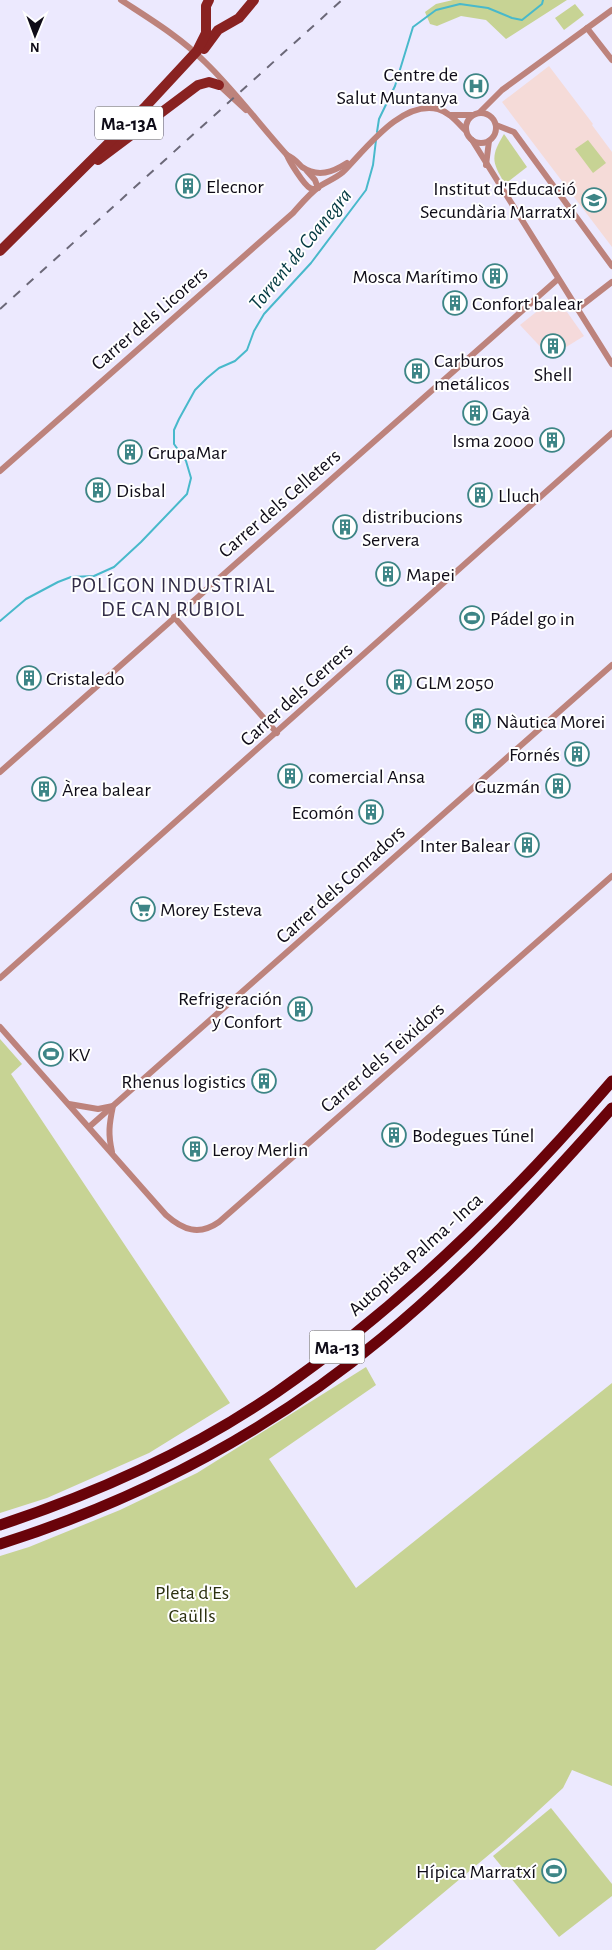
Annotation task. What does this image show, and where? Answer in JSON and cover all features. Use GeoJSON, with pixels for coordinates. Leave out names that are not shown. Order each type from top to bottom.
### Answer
{"type":"FeatureCollection","features":[{"type":"Feature","properties":{"kind":"highway","name":"Autopista Palma - Inca"},"geometry":{"type":"LineString","coordinates":[[0,1525],[81,1496],[154,1463],[246,1412],[305,1372],[387,1306],[473,1228],[542,1159],[612,1080]]}},
{"type":"Feature","properties":{"kind":"highway","name":"Autopista Palma - Inca"},"geometry":{"type":"LineString","coordinates":[[0,1544],[94,1510],[158,1481],[236,1440],[325,1382],[388,1333],[461,1268],[529,1200],[612,1108]]}},
{"type":"Feature","properties":{"kind":"main road","name":"Ma-13A"},"geometry":{"type":"LineString","coordinates":[[0,250],[173,79],[197,51],[207,28],[206,12],[209,0]]}},
{"type":"Feature","properties":{"kind":"main road","name":"Ma-13A"},"geometry":{"type":"LineString","coordinates":[[173,79],[204,50],[218,30],[238,18],[254,0]]}},
{"type":"Feature","properties":{"kind":"main road"},"geometry":{"type":"LineString","coordinates":[[206,12],[215,23],[227,24]]}},
{"type":"Feature","properties":{"kind":"main road"},"geometry":{"type":"LineString","coordinates":[[84,167],[99,159],[198,84],[209,82],[219,85]]}},
{"type":"Feature","properties":{"kind":"street"},"geometry":{"type":"LineString","coordinates":[[121,0],[188,46],[204,61],[287,155],[295,159],[315,180],[318,188],[312,189],[307,186],[290,164],[287,155]]}},
{"type":"Feature","properties":{"kind":"street"},"geometry":{"type":"LineString","coordinates":[[202,0],[206,12]]}},
{"type":"Feature","properties":{"kind":"street"},"geometry":{"type":"LineString","coordinates":[[450,115],[472,115],[480,112],[502,90],[612,10]]}},
{"type":"Feature","properties":{"kind":"street"},"geometry":{"type":"LineString","coordinates":[[587,28],[612,60]]}},
{"type":"Feature","properties":{"kind":"street"},"geometry":{"type":"LineString","coordinates":[[219,85],[230,91]]}},
{"type":"Feature","properties":{"kind":"street","name":"Carrer dels Licorers"},"geometry":{"type":"LineString","coordinates":[[0,471],[293,213],[318,188],[335,178],[400,117],[412,110],[425,108],[439,109],[450,115]]}},
{"type":"Feature","properties":{"kind":"street"},"geometry":{"type":"LineString","coordinates":[[480,112],[492,117],[496,125],[495,134],[489,141],[486,165]]}},
{"type":"Feature","properties":{"kind":"street"},"geometry":{"type":"LineString","coordinates":[[450,115],[472,140],[612,364]]}},
{"type":"Feature","properties":{"kind":"street"},"geometry":{"type":"LineString","coordinates":[[465,130],[466,122],[472,115]]}},
{"type":"Feature","properties":{"kind":"street"},"geometry":{"type":"LineString","coordinates":[[496,125],[514,132],[612,266]]}},
{"type":"Feature","properties":{"kind":"street"},"geometry":{"type":"LineString","coordinates":[[472,140],[480,143],[489,141]]}},
{"type":"Feature","properties":{"kind":"street"},"geometry":{"type":"LineString","coordinates":[[302,167],[315,172],[328,173],[352,161]]}},
{"type":"Feature","properties":{"kind":"street","name":"Carrer dels Celleters"},"geometry":{"type":"LineString","coordinates":[[0,772],[558,279]]}},
{"type":"Feature","properties":{"kind":"street"},"geometry":{"type":"LineString","coordinates":[[577,309],[612,282]]}},
{"type":"Feature","properties":{"kind":"street","name":"Carrer dels Gerrers"},"geometry":{"type":"LineString","coordinates":[[0,978],[612,433]]}},
{"type":"Feature","properties":{"kind":"street"},"geometry":{"type":"LineString","coordinates":[[174,617],[277,733]]}},
{"type":"Feature","properties":{"kind":"street","name":"Carrer dels Conradors"},"geometry":{"type":"LineString","coordinates":[[89,1127],[612,665]]}},
{"type":"Feature","properties":{"kind":"street","name":"Carrer dels Teixidors"},"geometry":{"type":"LineString","coordinates":[[0,1027],[166,1215],[176,1224],[198,1230],[209,1229],[612,876]]}},
{"type":"Feature","properties":{"kind":"street"},"geometry":{"type":"LineString","coordinates":[[69,1104],[98,1110],[114,1106],[108,1127],[113,1154]]}},
{"type":"Feature","properties":{"kind":"shaded area","name":"Institut d'Educació Secundària Marratxí"},"geometry":{"type":"Polygon","coordinates":[[[549,66],[612,152],[612,247],[502,102],[549,66]]]}},
{"type":"Feature","properties":{"kind":"shaded area","name":"Shell"},"geometry":{"type":"Polygon","coordinates":[[[555,307],[567,312],[584,336],[550,357],[520,325],[540,309],[555,307]]]}},
{"type":"Feature","properties":{"kind":"green space"},"geometry":{"type":"Polygon","coordinates":[[[453,0],[567,0],[506,39],[486,20],[461,16],[437,26],[430,24],[425,12],[436,4],[453,0]]]}},
{"type":"Feature","properties":{"kind":"green space"},"geometry":{"type":"Polygon","coordinates":[[[575,4],[584,15],[564,30],[555,18],[575,4]]]}},
{"type":"Feature","properties":{"kind":"green space"},"geometry":{"type":"Polygon","coordinates":[[[504,134],[527,167],[505,184],[497,170],[494,159],[496,148],[504,134]]]}},
{"type":"Feature","properties":{"kind":"green space"},"geometry":{"type":"Polygon","coordinates":[[[588,140],[606,163],[593,173],[575,149],[588,140]]]}},
{"type":"Feature","properties":{"kind":"green space"},"geometry":{"type":"Polygon","coordinates":[[[0,1039],[22,1064],[11,1074],[230,1403],[149,1453],[47,1498],[0,1513],[0,1039]]]}},
{"type":"Feature","properties":{"kind":"green space","name":"Pleta d'Es Caülls"},"geometry":{"type":"Polygon","coordinates":[[[366,1367],[376,1385],[269,1459],[356,1588],[612,1383],[612,1786],[572,1770],[563,1788],[503,1843],[375,1950],[0,1950],[0,1556],[29,1547],[120,1510],[197,1473],[366,1367]]]}},
{"type":"Feature","properties":{"kind":"green space","name":"Hípica Marratxí"},"geometry":{"type":"Polygon","coordinates":[[[551,1808],[612,1884],[612,1896],[559,1937],[493,1856],[551,1808]]]}},
{"type":"Feature","properties":{"kind":"waterway","name":"Torrent de Coanegra"},"geometry":{"type":"LineString","coordinates":[[377,132],[379,119],[395,86],[413,27],[436,10],[460,4],[488,8],[522,20],[542,4],[543,0]]}},
{"type":"Feature","properties":{"kind":"waterway","name":"Torrent de Coanegra"},"geometry":{"type":"LineString","coordinates":[[0,621],[26,599],[58,582],[71,577],[94,576],[114,567],[187,494],[191,478],[186,461],[174,444],[174,430],[179,419],[195,390],[219,368],[235,361],[247,350],[254,331],[264,314],[311,263],[366,190],[373,165],[376,140]]}},
{"type":"Feature","properties":{"kind":"railway"},"geometry":{"type":"LineString","coordinates":[[0,309],[342,0]]}},
{"type":"Feature","properties":{"kind":"place","name":"Centre de Salut Muntanya"},"geometry":{"type":"Point","coordinates":[476,86]}},
{"type":"Feature","properties":{"kind":"place","name":"Elecnor"},"geometry":{"type":"Point","coordinates":[188,186]}},
{"type":"Feature","properties":{"kind":"place","name":"Institut d'Educació Secundària Marratxí"},"geometry":{"type":"Point","coordinates":[594,200]}},
{"type":"Feature","properties":{"kind":"place","name":"Mosca Marítimo"},"geometry":{"type":"Point","coordinates":[495,276]}},
{"type":"Feature","properties":{"kind":"place","name":"Confort balear"},"geometry":{"type":"Point","coordinates":[455,303]}},
{"type":"Feature","properties":{"kind":"place","name":"Shell"},"geometry":{"type":"Point","coordinates":[553,346]}},
{"type":"Feature","properties":{"kind":"place","name":"Carburos metálicos"},"geometry":{"type":"Point","coordinates":[417,371]}},
{"type":"Feature","properties":{"kind":"place","name":"Gayà"},"geometry":{"type":"Point","coordinates":[475,413]}},
{"type":"Feature","properties":{"kind":"place","name":"Isma 2000"},"geometry":{"type":"Point","coordinates":[552,440]}},
{"type":"Feature","properties":{"kind":"place","name":"GrupaMar"},"geometry":{"type":"Point","coordinates":[130,452]}},
{"type":"Feature","properties":{"kind":"place","name":"Disbal"},"geometry":{"type":"Point","coordinates":[98,490]}},
{"type":"Feature","properties":{"kind":"place","name":"Lluch"},"geometry":{"type":"Point","coordinates":[480,495]}},
{"type":"Feature","properties":{"kind":"place","name":"distribucions Servera"},"geometry":{"type":"Point","coordinates":[345,527]}},
{"type":"Feature","properties":{"kind":"place","name":"Mapei"},"geometry":{"type":"Point","coordinates":[388,574]}},
{"type":"Feature","properties":{"kind":"place","name":"Pádel go in"},"geometry":{"type":"Point","coordinates":[472,618]}},
{"type":"Feature","properties":{"kind":"place","name":"Cristaledo"},"geometry":{"type":"Point","coordinates":[29,678]}},
{"type":"Feature","properties":{"kind":"place","name":"GLM 2050"},"geometry":{"type":"Point","coordinates":[399,682]}},
{"type":"Feature","properties":{"kind":"place","name":"Nàutica Morei"},"geometry":{"type":"Point","coordinates":[478,721]}},
{"type":"Feature","properties":{"kind":"place","name":"Fornés"},"geometry":{"type":"Point","coordinates":[577,754]}},
{"type":"Feature","properties":{"kind":"place","name":"comercial Ansa"},"geometry":{"type":"Point","coordinates":[290,776]}},
{"type":"Feature","properties":{"kind":"place","name":"Guzmán"},"geometry":{"type":"Point","coordinates":[558,786]}},
{"type":"Feature","properties":{"kind":"place","name":"Àrea balear"},"geometry":{"type":"Point","coordinates":[44,789]}},
{"type":"Feature","properties":{"kind":"place","name":"Ecomón"},"geometry":{"type":"Point","coordinates":[371,812]}},
{"type":"Feature","properties":{"kind":"place","name":"Inter Balear"},"geometry":{"type":"Point","coordinates":[527,845]}},
{"type":"Feature","properties":{"kind":"place","name":"Morey Esteva"},"geometry":{"type":"Point","coordinates":[143,909]}},
{"type":"Feature","properties":{"kind":"place","name":"Refrigeración y Confort"},"geometry":{"type":"Point","coordinates":[300,1009]}},
{"type":"Feature","properties":{"kind":"place","name":"KV"},"geometry":{"type":"Point","coordinates":[51,1054]}},
{"type":"Feature","properties":{"kind":"place","name":"Rhenus logistics"},"geometry":{"type":"Point","coordinates":[264,1081]}},
{"type":"Feature","properties":{"kind":"place","name":"Bodegues Túnel"},"geometry":{"type":"Point","coordinates":[394,1135]}},
{"type":"Feature","properties":{"kind":"place","name":"Leroy Merlin"},"geometry":{"type":"Point","coordinates":[195,1149]}},
{"type":"Feature","properties":{"kind":"place","name":"Hípica Marratxí"},"geometry":{"type":"Point","coordinates":[554,1871]}},
{"type":"Feature","properties":{"kind":"district","name":"POLÍGON INDUSTRIAL DE CAN RUBIOL"},"geometry":{"type":"Point","coordinates":[173,597]}}]}
